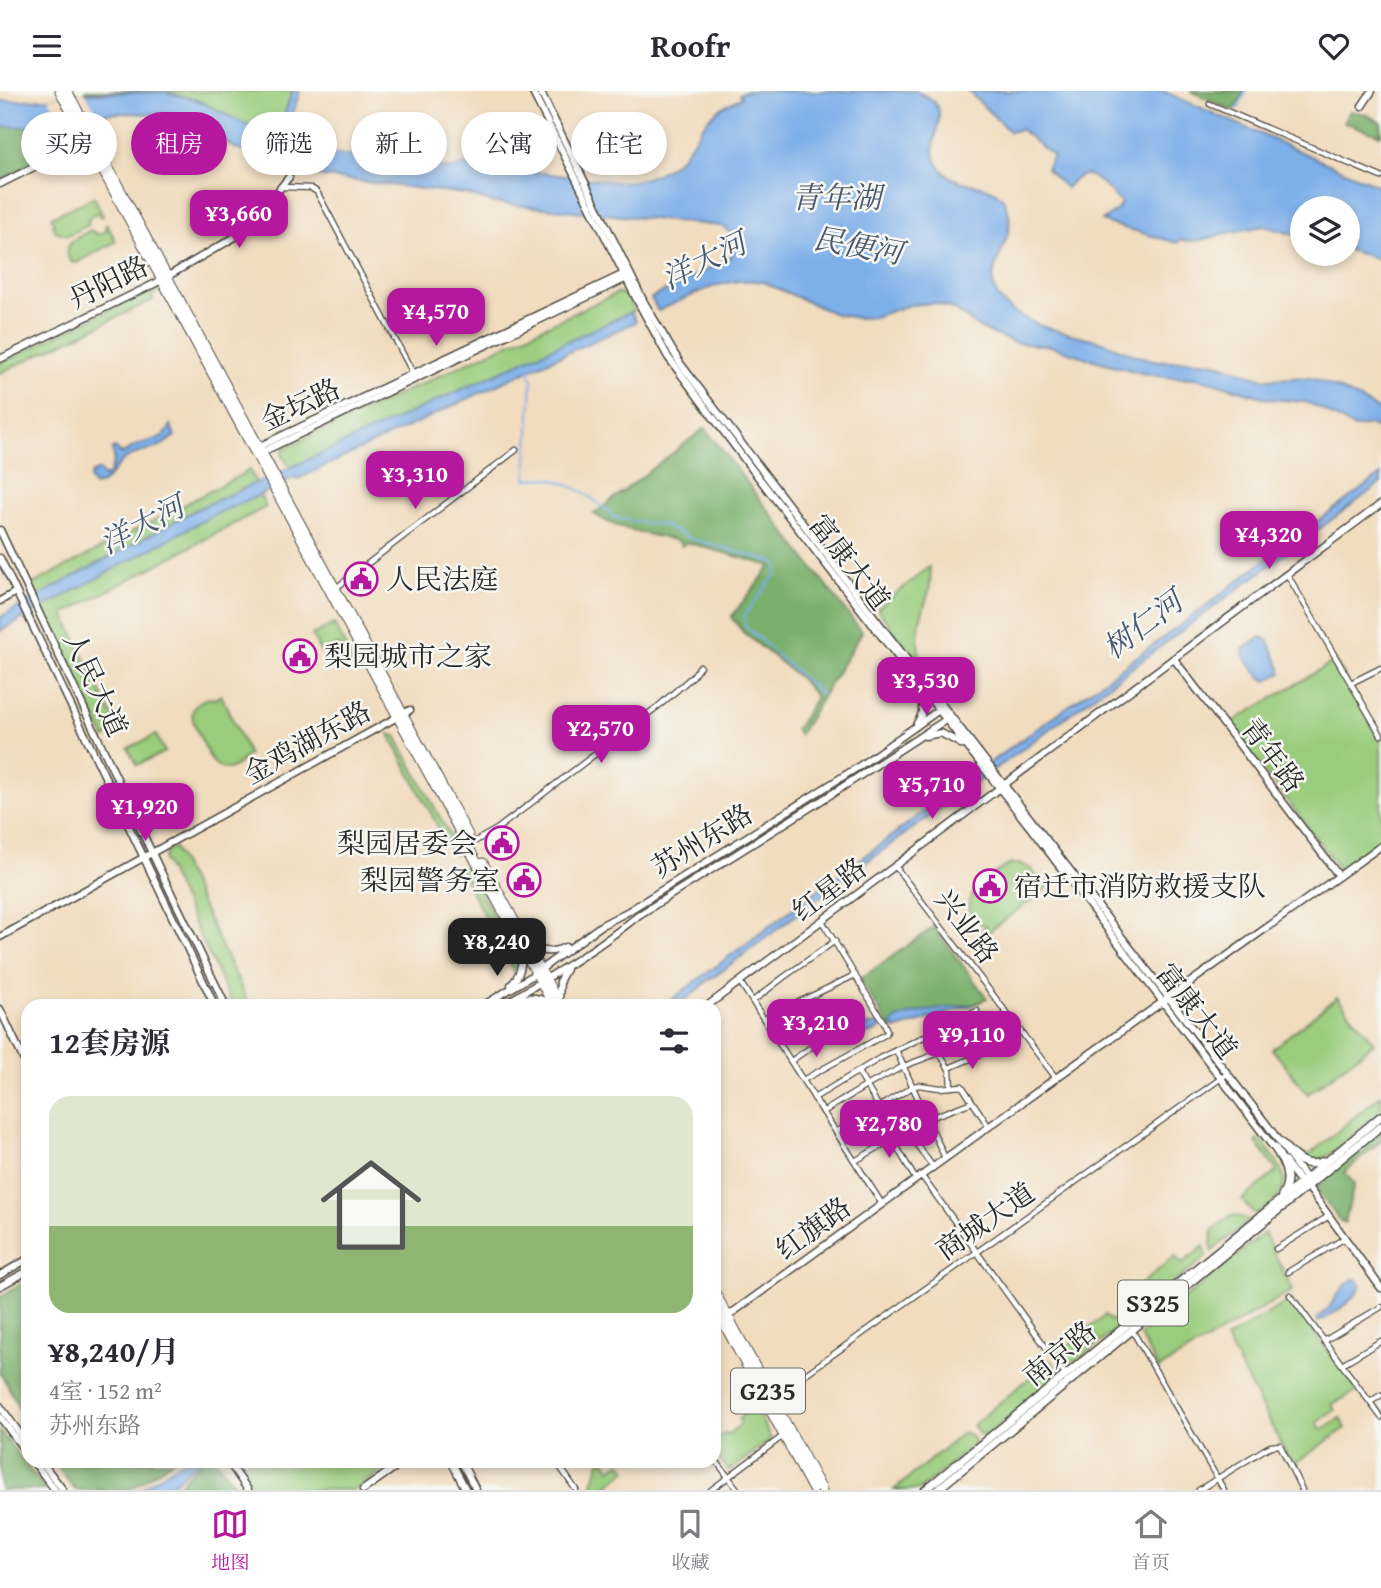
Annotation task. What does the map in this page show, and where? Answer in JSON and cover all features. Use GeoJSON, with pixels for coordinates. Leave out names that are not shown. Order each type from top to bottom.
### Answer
{"type":"FeatureCollection","features":[{"type":"Feature","properties":{"kind":"highway"},"geometry":{"type":"LineString","coordinates":[[65,93],[75,112]]}},
{"type":"Feature","properties":{"kind":"highway"},"geometry":{"type":"LineString","coordinates":[[112,175],[164,279],[333,590],[404,713],[523,944]]}},
{"type":"Feature","properties":{"kind":"highway"},"geometry":{"type":"LineString","coordinates":[[404,713],[552,999]]}},
{"type":"Feature","properties":{"kind":"highway","name":"G235"},"geometry":{"type":"LineString","coordinates":[[721,1321],[769,1400],[813,1490]]}},
{"type":"Feature","properties":{"kind":"highway","name":"G235"},"geometry":{"type":"LineString","coordinates":[[787,1434],[822,1490]]}},
{"type":"Feature","properties":{"kind":"main road","name":"南京路"},"geometry":{"type":"LineString","coordinates":[[937,1490],[1132,1331],[1381,1116]]}},
{"type":"Feature","properties":{"kind":"main road","name":"南京路"},"geometry":{"type":"LineString","coordinates":[[925,1490],[1275,1205],[1381,1126]]}},
{"type":"Feature","properties":{"kind":"main road"},"geometry":{"type":"LineString","coordinates":[[1278,1146],[1296,1160],[1308,1164],[1321,1163],[1336,1153]]}},
{"type":"Feature","properties":{"kind":"main road"},"geometry":{"type":"LineString","coordinates":[[1275,1205],[1284,1193],[1287,1178],[1278,1146]]}},
{"type":"Feature","properties":{"kind":"street"},"geometry":{"type":"LineString","coordinates":[[532,91],[580,179]]}},
{"type":"Feature","properties":{"kind":"street"},"geometry":{"type":"LineString","coordinates":[[540,91],[580,179]]}},
{"type":"Feature","properties":{"kind":"street"},"geometry":{"type":"LineString","coordinates":[[1363,106],[1372,91]]}},
{"type":"Feature","properties":{"kind":"street"},"geometry":{"type":"LineString","coordinates":[[1210,104],[1381,177]]}},
{"type":"Feature","properties":{"kind":"street"},"geometry":{"type":"LineString","coordinates":[[0,184],[21,173]]}},
{"type":"Feature","properties":{"kind":"street","name":"丹阳路"},"geometry":{"type":"LineString","coordinates":[[0,359],[164,279],[242,233],[289,177]]}},
{"type":"Feature","properties":{"kind":"street","name":"富康大道"},"geometry":{"type":"LineString","coordinates":[[580,179],[628,275],[680,363],[917,680],[1225,1076],[1381,1288]]}},
{"type":"Feature","properties":{"kind":"street"},"geometry":{"type":"LineString","coordinates":[[281,187],[311,188],[317,192],[415,376]]}},
{"type":"Feature","properties":{"kind":"street","name":"金坛路"},"geometry":{"type":"LineString","coordinates":[[258,451],[628,275]]}},
{"type":"Feature","properties":{"kind":"street"},"geometry":{"type":"LineString","coordinates":[[333,590],[516,450]]}},
{"type":"Feature","properties":{"kind":"street","name":"红星路"},"geometry":{"type":"LineString","coordinates":[[717,999],[1381,504]]}},
{"type":"Feature","properties":{"kind":"street","name":"人民大道"},"geometry":{"type":"LineString","coordinates":[[0,530],[223,999]]}},
{"type":"Feature","properties":{"kind":"street","name":"人民大道"},"geometry":{"type":"LineString","coordinates":[[0,558],[212,999]]}},
{"type":"Feature","properties":{"kind":"street"},"geometry":{"type":"LineString","coordinates":[[1287,574],[1381,735]]}},
{"type":"Feature","properties":{"kind":"street"},"geometry":{"type":"LineString","coordinates":[[0,601],[16,592]]}},
{"type":"Feature","properties":{"kind":"street","name":"青年路"},"geometry":{"type":"LineString","coordinates":[[1174,659],[1339,876]]}},
{"type":"Feature","properties":{"kind":"street"},"geometry":{"type":"LineString","coordinates":[[472,843],[497,829],[654,709],[701,666]]}},
{"type":"Feature","properties":{"kind":"street"},"geometry":{"type":"LineString","coordinates":[[1351,683],[1381,668]]}},
{"type":"Feature","properties":{"kind":"street"},"geometry":{"type":"LineString","coordinates":[[908,733],[919,721],[922,711],[917,680]]}},
{"type":"Feature","properties":{"kind":"street","name":"苏州东路"},"geometry":{"type":"LineString","coordinates":[[493,999],[602,925],[858,767],[941,709]]}},
{"type":"Feature","properties":{"kind":"street","name":"金鸡湖东路"},"geometry":{"type":"LineString","coordinates":[[0,937],[404,713]]}},
{"type":"Feature","properties":{"kind":"street","name":"富康大道"},"geometry":{"type":"LineString","coordinates":[[948,718],[969,750],[1001,786]]}},
{"type":"Feature","properties":{"kind":"street","name":"苏州东路"},"geometry":{"type":"LineString","coordinates":[[514,999],[615,935],[639,915],[948,718]]}},
{"type":"Feature","properties":{"kind":"street"},"geometry":{"type":"LineString","coordinates":[[913,740],[941,733],[969,750]]}},
{"type":"Feature","properties":{"kind":"street"},"geometry":{"type":"LineString","coordinates":[[132,831],[138,832],[140,826]]}},
{"type":"Feature","properties":{"kind":"street","name":"红旗路"},"geometry":{"type":"LineString","coordinates":[[721,1321],[1381,846]]}},
{"type":"Feature","properties":{"kind":"street","name":"兴业路"},"geometry":{"type":"LineString","coordinates":[[895,866],[1056,1078]]}},
{"type":"Feature","properties":{"kind":"street"},"geometry":{"type":"LineString","coordinates":[[158,885],[160,882],[166,882]]}},
{"type":"Feature","properties":{"kind":"street"},"geometry":{"type":"LineString","coordinates":[[488,999],[515,981],[522,961],[523,944],[538,950],[563,949],[596,926],[627,912]]}},
{"type":"Feature","properties":{"kind":"street"},"geometry":{"type":"LineString","coordinates":[[803,1080],[886,1034],[884,1023],[822,921]]}},
{"type":"Feature","properties":{"kind":"street"},"geometry":{"type":"LineString","coordinates":[[753,1001],[835,941]]}},
{"type":"Feature","properties":{"kind":"street"},"geometry":{"type":"LineString","coordinates":[[557,999],[560,980],[570,965]]}},
{"type":"Feature","properties":{"kind":"street"},"geometry":{"type":"LineString","coordinates":[[764,1019],[855,975]]}},
{"type":"Feature","properties":{"kind":"street"},"geometry":{"type":"LineString","coordinates":[[740,982],[882,1204]]}},
{"type":"Feature","properties":{"kind":"street"},"geometry":{"type":"LineString","coordinates":[[513,987],[518,996]]}},
{"type":"Feature","properties":{"kind":"street"},"geometry":{"type":"LineString","coordinates":[[519,999],[539,999]]}},
{"type":"Feature","properties":{"kind":"street"},"geometry":{"type":"LineString","coordinates":[[0,1009],[21,1054]]}},
{"type":"Feature","properties":{"kind":"street"},"geometry":{"type":"LineString","coordinates":[[814,1098],[896,1050],[977,1011]]}},
{"type":"Feature","properties":{"kind":"street"},"geometry":{"type":"LineString","coordinates":[[823,1112],[904,1066],[955,1047],[1011,1019]]}},
{"type":"Feature","properties":{"kind":"street"},"geometry":{"type":"LineString","coordinates":[[791,1061],[827,1035]]}},
{"type":"Feature","properties":{"kind":"street"},"geometry":{"type":"LineString","coordinates":[[896,1050],[945,1158]]}},
{"type":"Feature","properties":{"kind":"street"},"geometry":{"type":"LineString","coordinates":[[940,1052],[949,1067],[951,1087]]}},
{"type":"Feature","properties":{"kind":"street"},"geometry":{"type":"LineString","coordinates":[[949,1067],[986,1052]]}},
{"type":"Feature","properties":{"kind":"street"},"geometry":{"type":"LineString","coordinates":[[858,1072],[879,1107]]}},
{"type":"Feature","properties":{"kind":"street","name":"商城大道"},"geometry":{"type":"LineString","coordinates":[[769,1400],[1225,1076]]}},
{"type":"Feature","properties":{"kind":"street"},"geometry":{"type":"LineString","coordinates":[[836,1132],[919,1085],[940,1088],[962,1086],[989,1127]]}},
{"type":"Feature","properties":{"kind":"street"},"geometry":{"type":"LineString","coordinates":[[855,1161],[927,1119],[973,1102]]}},
{"type":"Feature","properties":{"kind":"street"},"geometry":{"type":"LineString","coordinates":[[886,1128],[918,1177],[977,1252],[1066,1374]]}},
{"type":"Feature","properties":{"kind":"street"},"geometry":{"type":"LineString","coordinates":[[909,1129],[933,1167]]}},
{"type":"Feature","properties":{"kind":"street"},"geometry":{"type":"LineString","coordinates":[[1276,1249],[1329,1216]]}},
{"type":"Feature","properties":{"kind":"street"},"geometry":{"type":"LineString","coordinates":[[1288,1272],[1345,1238]]}},
{"type":"Feature","properties":{"kind":"street"},"geometry":{"type":"LineString","coordinates":[[0,1274],[21,1262]]}},
{"type":"Feature","properties":{"kind":"street"},"geometry":{"type":"LineString","coordinates":[[0,1286],[21,1275]]}},
{"type":"Feature","properties":{"kind":"street"},"geometry":{"type":"LineString","coordinates":[[1290,1296],[1381,1417]]}},
{"type":"Feature","properties":{"kind":"street"},"geometry":{"type":"LineString","coordinates":[[1324,1341],[1381,1307]]}},
{"type":"Feature","properties":{"kind":"street"},"geometry":{"type":"LineString","coordinates":[[1132,1331],[1224,1490]]}},
{"type":"Feature","properties":{"kind":"street"},"geometry":{"type":"LineString","coordinates":[[1342,1364],[1381,1341]]}},
{"type":"Feature","properties":{"kind":"street"},"geometry":{"type":"LineString","coordinates":[[1370,1402],[1381,1395]]}},
{"type":"Feature","properties":{"kind":"street"},"geometry":{"type":"LineString","coordinates":[[0,1406],[21,1435]]}},
{"type":"Feature","properties":{"kind":"street"},"geometry":{"type":"LineString","coordinates":[[0,1417],[21,1446]]}},
{"type":"Feature","properties":{"kind":"street"},"geometry":{"type":"LineString","coordinates":[[711,1490],[787,1434]]}},
{"type":"Feature","properties":{"kind":"street"},"geometry":{"type":"LineString","coordinates":[[1199,1490],[1265,1449],[1280,1445],[1302,1490]]}},
{"type":"Feature","properties":{"kind":"street"},"geometry":{"type":"LineString","coordinates":[[38,1468],[55,1490]]}},
{"type":"Feature","properties":{"kind":"street"},"geometry":{"type":"LineString","coordinates":[[47,1468],[64,1490]]}},
{"type":"Feature","properties":{"kind":"street"},"geometry":{"type":"LineString","coordinates":[[233,1468],[248,1490]]}},
{"type":"Feature","properties":{"kind":"street"},"geometry":{"type":"LineString","coordinates":[[363,1490],[396,1468]]}},
{"type":"Feature","properties":{"kind":"street"},"geometry":{"type":"LineString","coordinates":[[368,1490],[398,1468]]}},
{"type":"Feature","properties":{"kind":"street"},"geometry":{"type":"LineString","coordinates":[[455,1468],[466,1490]]}},
{"type":"Feature","properties":{"kind":"street"},"geometry":{"type":"LineString","coordinates":[[465,1468],[476,1490]]}},
{"type":"Feature","properties":{"kind":"street"},"geometry":{"type":"LineString","coordinates":[[561,1468],[576,1490]]}},
{"type":"Feature","properties":{"kind":"street"},"geometry":{"type":"LineString","coordinates":[[721,1468],[738,1490]]}},
{"type":"Feature","properties":{"kind":"green space"},"geometry":{"type":"Polygon","coordinates":[[[85,91],[292,91],[286,112],[241,112],[241,122],[227,115],[227,112],[221,112],[197,100],[165,92],[85,91]]]}},
{"type":"Feature","properties":{"kind":"green space"},"geometry":{"type":"Polygon","coordinates":[[[1190,91],[1244,91],[1234,111],[1190,91]]]}},
{"type":"Feature","properties":{"kind":"green space"},"geometry":{"type":"Polygon","coordinates":[[[1350,111],[1366,114],[1381,122],[1381,135],[1343,122],[1350,111]]]}},
{"type":"Feature","properties":{"kind":"green space"},"geometry":{"type":"Polygon","coordinates":[[[0,126],[21,127],[21,169],[0,180],[0,126]]]}},
{"type":"Feature","properties":{"kind":"green space"},"geometry":{"type":"Polygon","coordinates":[[[94,197],[103,216],[100,217],[98,212],[89,218],[88,225],[68,235],[55,231],[51,217],[94,197]]]}},
{"type":"Feature","properties":{"kind":"green space"},"geometry":{"type":"Polygon","coordinates":[[[107,224],[116,241],[72,263],[66,253],[71,241],[91,230],[100,234],[107,230],[107,224]]]}},
{"type":"Feature","properties":{"kind":"green space"},"geometry":{"type":"Polygon","coordinates":[[[155,288],[158,292],[151,296],[153,300],[0,373],[0,363],[155,288]]]}},
{"type":"Feature","properties":{"kind":"green space"},"geometry":{"type":"Polygon","coordinates":[[[617,293],[627,296],[634,311],[290,468],[282,454],[284,448],[617,293]]]}},
{"type":"Feature","properties":{"kind":"green space"},"geometry":{"type":"Polygon","coordinates":[[[705,428],[862,632],[799,735],[795,729],[816,697],[801,679],[744,633],[731,617],[771,566],[686,542],[682,546],[678,541],[624,528],[594,514],[705,428]]]}},
{"type":"Feature","properties":{"kind":"green space"},"geometry":{"type":"Polygon","coordinates":[[[250,470],[256,483],[197,509],[37,597],[31,585],[250,470]]]}},
{"type":"Feature","properties":{"kind":"green space"},"geometry":{"type":"Polygon","coordinates":[[[260,495],[266,507],[64,614],[119,730],[105,738],[41,608],[215,514],[260,495]]]}},
{"type":"Feature","properties":{"kind":"green space"},"geometry":{"type":"Polygon","coordinates":[[[929,567],[930,587],[918,637],[923,669],[877,609],[929,567]]]}},
{"type":"Feature","properties":{"kind":"green space"},"geometry":{"type":"Polygon","coordinates":[[[334,624],[355,665],[351,667],[339,644],[321,653],[312,635],[334,624]]]}},
{"type":"Feature","properties":{"kind":"green space"},"geometry":{"type":"Polygon","coordinates":[[[1335,661],[1381,741],[1381,842],[1341,871],[1229,724],[1335,661]]]}},
{"type":"Feature","properties":{"kind":"green space"},"geometry":{"type":"Polygon","coordinates":[[[221,695],[249,755],[227,769],[217,766],[211,759],[192,715],[195,706],[203,700],[217,699],[221,695]]]}},
{"type":"Feature","properties":{"kind":"green space"},"geometry":{"type":"Polygon","coordinates":[[[389,734],[396,736],[455,845],[456,853],[453,855],[389,734]]]}},
{"type":"Feature","properties":{"kind":"green space"},"geometry":{"type":"Polygon","coordinates":[[[156,735],[165,752],[137,765],[128,748],[156,735]]]}},
{"type":"Feature","properties":{"kind":"green space"},"geometry":{"type":"Polygon","coordinates":[[[174,847],[247,999],[230,999],[164,860],[167,851],[174,847]]]}},
{"type":"Feature","properties":{"kind":"green space"},"geometry":{"type":"Polygon","coordinates":[[[1011,864],[1031,869],[1036,877],[1037,889],[1048,881],[1051,885],[983,936],[980,932],[987,926],[971,916],[970,898],[981,884],[1011,864]]]}},
{"type":"Feature","properties":{"kind":"green space"},"geometry":{"type":"Polygon","coordinates":[[[459,868],[468,868],[516,959],[515,974],[459,868]]]}},
{"type":"Feature","properties":{"kind":"green space"},"geometry":{"type":"Polygon","coordinates":[[[934,927],[987,998],[976,1004],[890,1028],[860,979],[934,927]]]}},
{"type":"Feature","properties":{"kind":"green space"},"geometry":{"type":"Polygon","coordinates":[[[1337,997],[1374,1043],[1308,1094],[1272,1049],[1337,997]]]}},
{"type":"Feature","properties":{"kind":"green space"},"geometry":{"type":"Polygon","coordinates":[[[1381,1095],[1381,1112],[1328,1156],[1310,1163],[1296,1154],[1309,1155],[1381,1095]]]}},
{"type":"Feature","properties":{"kind":"green space"},"geometry":{"type":"Polygon","coordinates":[[[1381,1131],[1381,1141],[1345,1172],[1354,1184],[1345,1223],[1340,1221],[1318,1192],[1317,1185],[1381,1131]]]}},
{"type":"Feature","properties":{"kind":"green space"},"geometry":{"type":"Polygon","coordinates":[[[1259,1139],[1276,1160],[1284,1181],[1277,1199],[1257,1214],[1242,1200],[1277,1171],[1256,1142],[1259,1139]]]}},
{"type":"Feature","properties":{"kind":"green space"},"geometry":{"type":"Polygon","coordinates":[[[1233,1215],[1250,1220],[1212,1251],[1213,1230],[1233,1215]]]}},
{"type":"Feature","properties":{"kind":"green space"},"geometry":{"type":"Polygon","coordinates":[[[1264,1233],[1293,1290],[1158,1369],[1140,1335],[1264,1233]]]}},
{"type":"Feature","properties":{"kind":"green space"},"geometry":{"type":"Polygon","coordinates":[[[1204,1246],[1206,1257],[1158,1295],[1151,1296],[1140,1285],[1175,1256],[1182,1264],[1204,1246]]]}},
{"type":"Feature","properties":{"kind":"green space"},"geometry":{"type":"Polygon","coordinates":[[[21,1284],[21,1413],[0,1373],[0,1297],[21,1284]]]}},
{"type":"Feature","properties":{"kind":"green space"},"geometry":{"type":"Polygon","coordinates":[[[1138,1299],[1143,1305],[1142,1309],[1078,1360],[1066,1362],[1059,1353],[1105,1315],[1111,1321],[1138,1299]]]}},
{"type":"Feature","properties":{"kind":"green space"},"geometry":{"type":"Polygon","coordinates":[[[1290,1300],[1358,1391],[1332,1404],[1335,1410],[1317,1423],[1322,1430],[1340,1418],[1346,1428],[1292,1465],[1226,1339],[1290,1300]]]}},
{"type":"Feature","properties":{"kind":"green space"},"geometry":{"type":"Polygon","coordinates":[[[1051,1360],[1058,1371],[1054,1381],[988,1434],[979,1434],[973,1425],[1051,1360]]]}},
{"type":"Feature","properties":{"kind":"green space"},"geometry":{"type":"Polygon","coordinates":[[[754,1405],[771,1439],[728,1470],[721,1462],[721,1436],[730,1433],[741,1424],[739,1419],[754,1405]]]}},
{"type":"Feature","properties":{"kind":"green space"},"geometry":{"type":"Polygon","coordinates":[[[0,1431],[21,1459],[21,1468],[28,1468],[45,1490],[0,1490],[0,1431]]]}},
{"type":"Feature","properties":{"kind":"green space"},"geometry":{"type":"Polygon","coordinates":[[[964,1432],[974,1440],[971,1448],[919,1490],[894,1490],[964,1432]]]}},
{"type":"Feature","properties":{"kind":"green space"},"geometry":{"type":"Polygon","coordinates":[[[58,1468],[162,1468],[130,1490],[75,1490],[58,1468]]]}},
{"type":"Feature","properties":{"kind":"green space"},"geometry":{"type":"Polygon","coordinates":[[[195,1468],[222,1468],[238,1490],[173,1490],[195,1468]]]}},
{"type":"Feature","properties":{"kind":"green space"},"geometry":{"type":"Polygon","coordinates":[[[238,1468],[385,1468],[355,1490],[253,1490],[238,1468]]]}},
{"type":"Feature","properties":{"kind":"green space"},"geometry":{"type":"Polygon","coordinates":[[[598,1468],[627,1470],[602,1490],[591,1490],[598,1468]]]}},
{"type":"Feature","properties":{"kind":"water","name":"青年湖"},"geometry":{"type":"Polygon","coordinates":[[[292,91],[300,91],[293,112],[286,112],[292,91]]]}},
{"type":"Feature","properties":{"kind":"water","name":"青年湖"},"geometry":{"type":"Polygon","coordinates":[[[747,91],[916,91],[932,100],[938,110],[934,152],[936,162],[943,171],[961,182],[991,189],[999,194],[1005,203],[1009,227],[993,274],[993,285],[998,297],[1009,308],[1031,322],[1103,342],[1147,359],[1204,361],[1262,378],[1301,377],[1322,381],[1381,411],[1381,431],[1370,425],[1354,428],[1305,402],[1269,399],[1195,378],[1145,374],[1051,346],[1015,343],[981,329],[955,310],[935,303],[909,305],[874,317],[857,318],[835,314],[763,282],[749,280],[709,288],[658,311],[651,298],[728,259],[735,245],[730,233],[721,226],[495,203],[464,194],[308,175],[337,175],[337,154],[351,155],[351,175],[447,175],[447,168],[461,166],[461,175],[557,175],[618,182],[634,181],[652,175],[667,175],[667,168],[686,151],[712,115],[741,98],[739,94],[747,91]]]}},
{"type":"Feature","properties":{"kind":"water"},"geometry":{"type":"Polygon","coordinates":[[[968,91],[1163,91],[1381,187],[1381,260],[1360,254],[1360,196],[1290,196],[1290,234],[1264,226],[1207,239],[1180,240],[1177,243],[1110,224],[1102,221],[1117,210],[1121,203],[1109,190],[1094,178],[1085,175],[1066,188],[1046,169],[1053,156],[1020,129],[1010,132],[968,91]]]}},
{"type":"Feature","properties":{"kind":"water","name":"青年湖"},"geometry":{"type":"Polygon","coordinates":[[[165,92],[197,100],[221,112],[21,112],[21,127],[0,126],[0,101],[47,99],[86,93],[165,92]]]}},
{"type":"Feature","properties":{"kind":"water","name":"青年湖"},"geometry":{"type":"Polygon","coordinates":[[[227,115],[241,122],[241,151],[227,143],[227,115]]]}},
{"type":"Feature","properties":{"kind":"water"},"geometry":{"type":"Polygon","coordinates":[[[631,312],[636,322],[298,479],[294,477],[215,514],[0,631],[0,617],[197,509],[631,312]]]}},
{"type":"Feature","properties":{"kind":"water"},"geometry":{"type":"Polygon","coordinates":[[[171,425],[175,436],[158,447],[126,458],[107,480],[94,486],[90,480],[91,474],[99,470],[104,477],[110,474],[114,460],[113,448],[122,454],[137,445],[159,438],[171,425]]]}},
{"type":"Feature","properties":{"kind":"water"},"geometry":{"type":"Polygon","coordinates":[[[1381,475],[1381,483],[1005,762],[833,886],[830,882],[1178,627],[1381,475]]]}},
{"type":"Feature","properties":{"kind":"water"},"geometry":{"type":"Polygon","coordinates":[[[1261,637],[1268,640],[1281,669],[1281,673],[1267,681],[1256,673],[1243,654],[1244,648],[1261,637]]]}},
{"type":"Feature","properties":{"kind":"water"},"geometry":{"type":"Polygon","coordinates":[[[826,884],[829,888],[686,999],[672,999],[826,884]]]}},
{"type":"Feature","properties":{"kind":"water"},"geometry":{"type":"Polygon","coordinates":[[[976,1004],[898,1029],[895,1029],[892,1023],[907,1015],[976,1004]]]}},
{"type":"Feature","properties":{"kind":"water"},"geometry":{"type":"Polygon","coordinates":[[[805,1020],[854,1026],[881,1024],[882,1027],[872,1033],[859,1034],[812,1022],[778,1033],[805,1020]]]}},
{"type":"Feature","properties":{"kind":"water"},"geometry":{"type":"Polygon","coordinates":[[[1353,1279],[1360,1284],[1355,1295],[1336,1312],[1318,1322],[1317,1319],[1353,1279]]]}},
{"type":"Feature","properties":{"kind":"water"},"geometry":{"type":"Polygon","coordinates":[[[172,1468],[191,1468],[165,1490],[139,1490],[172,1468]]]}},
{"type":"Feature","properties":{"kind":"pier"},"geometry":{"type":"Polygon","coordinates":[[[85,92],[96,112],[56,112],[49,98],[85,92]]]}},
{"type":"Feature","properties":{"kind":"waterway"},"geometry":{"type":"LineString","coordinates":[[1238,109],[1246,91]]}},
{"type":"Feature","properties":{"kind":"waterway"},"geometry":{"type":"LineString","coordinates":[[529,369],[532,381],[526,479],[548,478],[564,483],[585,493],[616,518],[663,525],[689,538],[776,563],[776,574],[744,616],[745,626],[822,695]]}},
{"type":"Feature","properties":{"kind":"place","name":"人民法庭"},"geometry":{"type":"Point","coordinates":[361,579]}},
{"type":"Feature","properties":{"kind":"place","name":"梨园城市之家"},"geometry":{"type":"Point","coordinates":[300,656]}},
{"type":"Feature","properties":{"kind":"place","name":"梨园居委会"},"geometry":{"type":"Point","coordinates":[502,843]}},
{"type":"Feature","properties":{"kind":"place","name":"梨园警务室"},"geometry":{"type":"Point","coordinates":[524,880]}},
{"type":"Feature","properties":{"kind":"place","name":"宿迁市消防救援支队"},"geometry":{"type":"Point","coordinates":[990,886]}},
{"type":"Feature","properties":{"kind":"water label","name":"民便河"},"geometry":{"type":"Point","coordinates":[858,246]}},
{"type":"Feature","properties":{"kind":"water label","name":"洋大河"},"geometry":{"type":"Point","coordinates":[704,261]}},
{"type":"Feature","properties":{"kind":"water label","name":"洋大河"},"geometry":{"type":"Point","coordinates":[142,525]}},
{"type":"Feature","properties":{"kind":"water label","name":"树仁河"},"geometry":{"type":"Point","coordinates":[1143,625]}}]}
